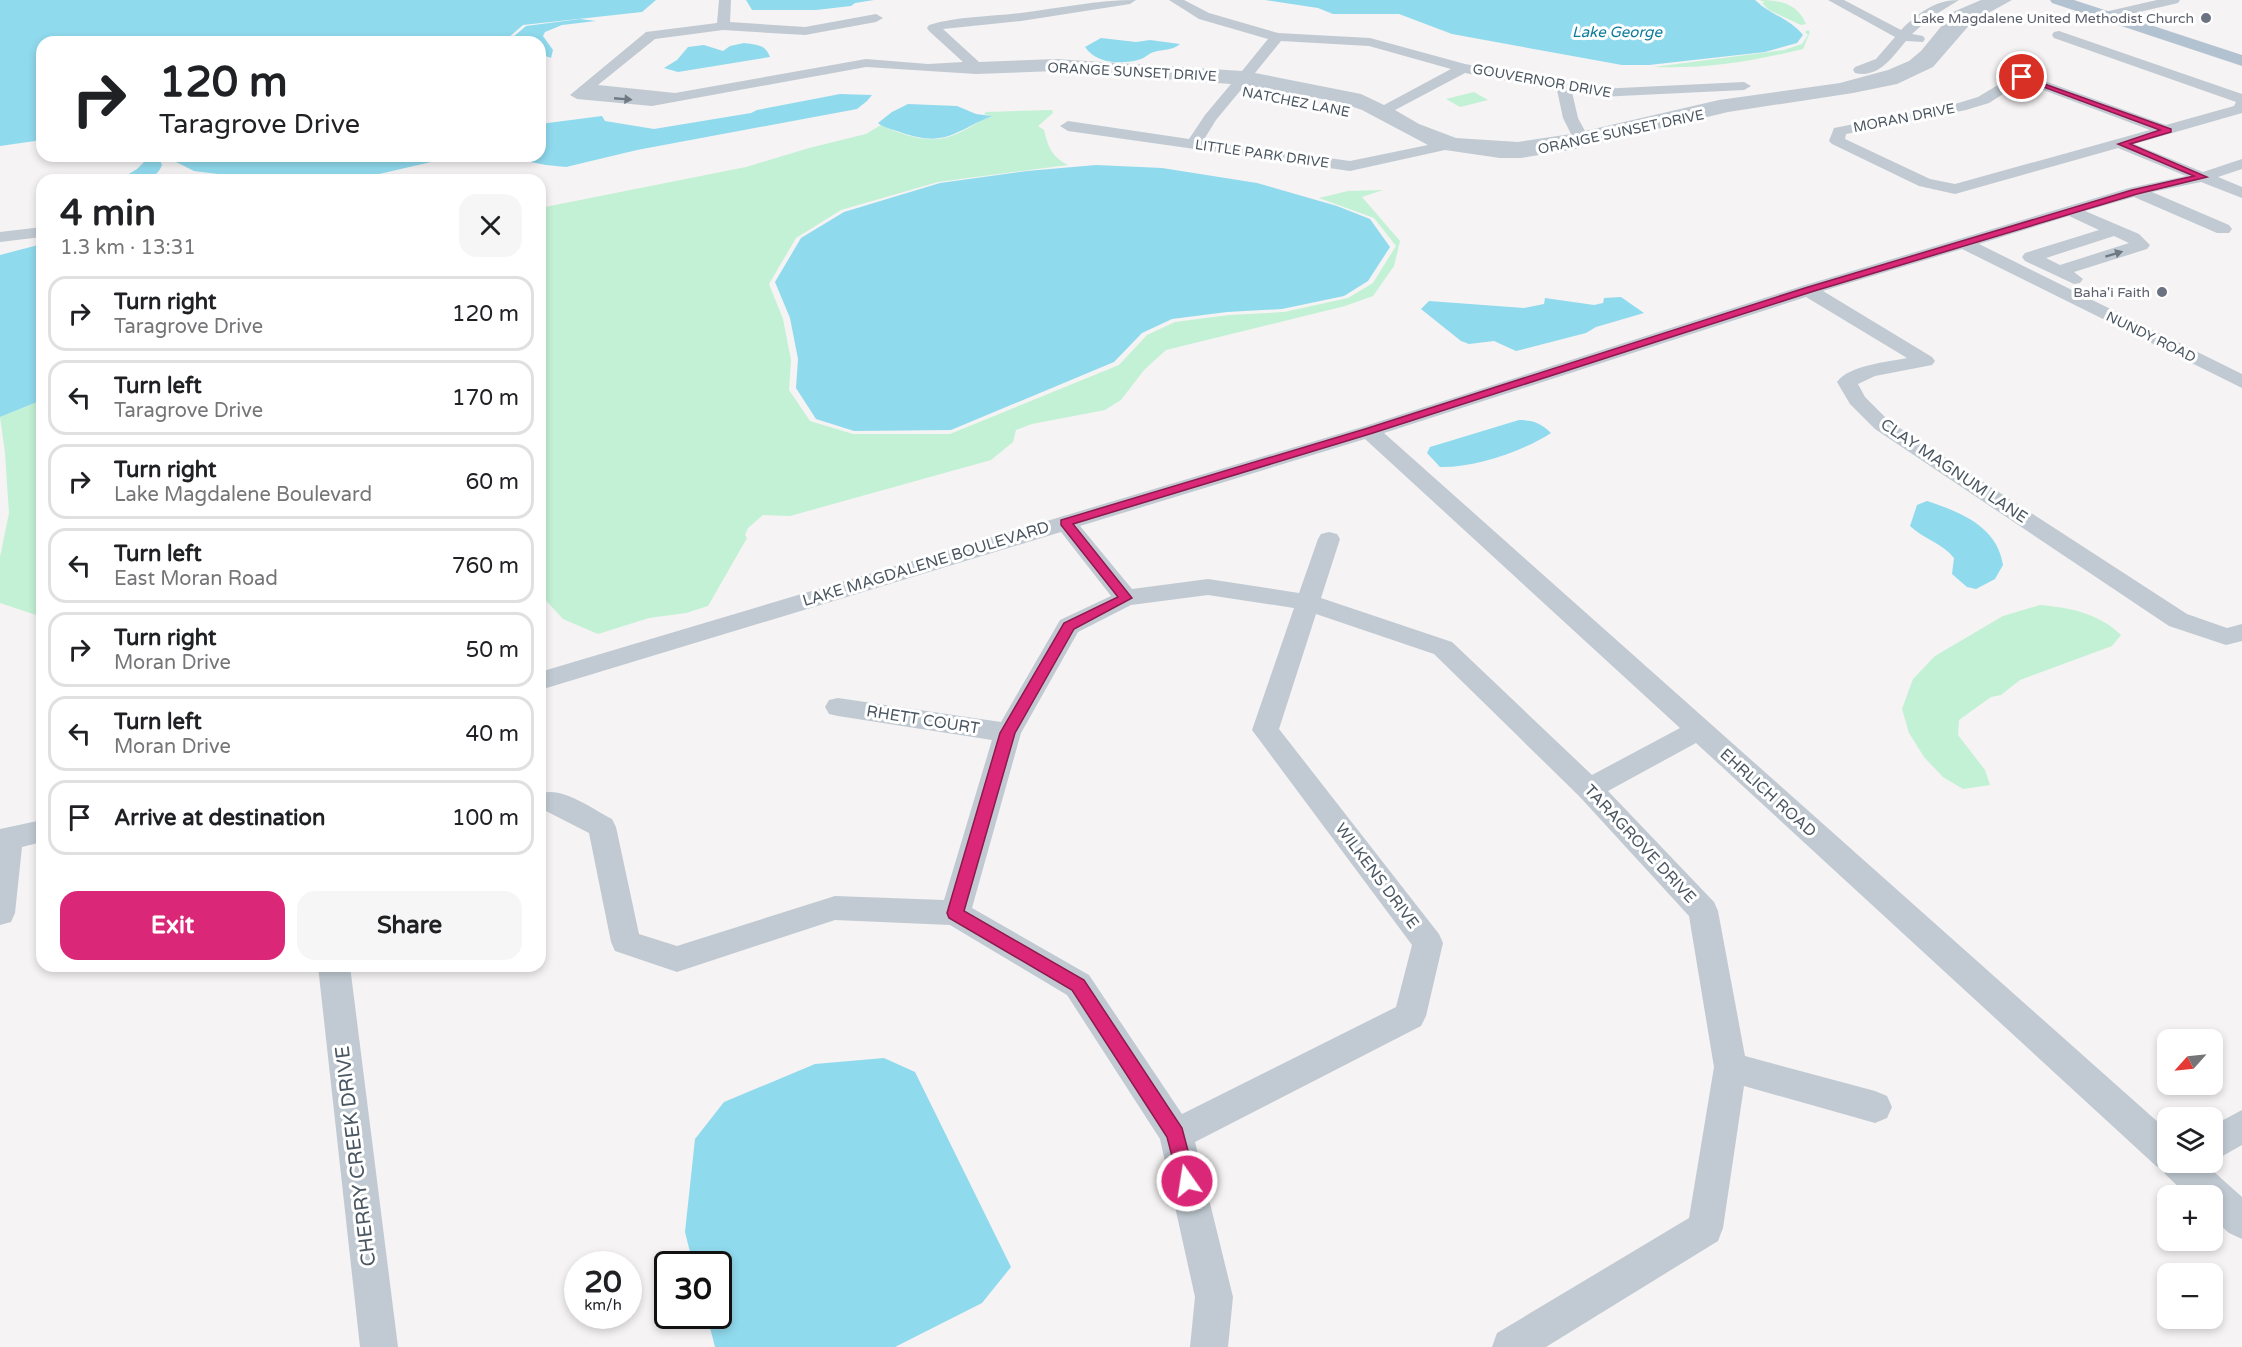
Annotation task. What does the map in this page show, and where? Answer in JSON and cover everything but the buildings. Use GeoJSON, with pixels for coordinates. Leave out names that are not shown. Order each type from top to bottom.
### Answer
{"type":"FeatureCollection","features":[{"type":"Feature","properties":{"kind":"main road"},"geometry":{"type":"LineString","coordinates":[[2058,0],[2242,61]]}},
{"type":"Feature","properties":{"kind":"main road"},"geometry":{"type":"LineString","coordinates":[[2105,16],[2125,26],[2242,67]]}},
{"type":"Feature","properties":{"kind":"street"},"geometry":{"type":"LineString","coordinates":[[723,26],[725,0]]}},
{"type":"Feature","properties":{"kind":"street"},"geometry":{"type":"LineString","coordinates":[[976,69],[934,28],[951,22],[1021,18],[1130,0]]}},
{"type":"Feature","properties":{"kind":"street","name":"GOUVERNOR DRIVE"},"geometry":{"type":"LineString","coordinates":[[1175,0],[1204,16],[1277,37],[1370,42],[1463,68],[1564,87],[1616,94],[1793,83],[1877,67],[1892,52],[1902,36],[1935,8],[1953,0]]}},
{"type":"Feature","properties":{"kind":"street"},"geometry":{"type":"LineString","coordinates":[[1834,0],[1902,36],[1941,44]]}},
{"type":"Feature","properties":{"kind":"street","name":"ORANGE SUNSET DRIVE"},"geometry":{"type":"LineString","coordinates":[[1941,44],[1958,15],[1992,0]]}},
{"type":"Feature","properties":{"kind":"street","name":"ORANGE SUNSET DRIVE"},"geometry":{"type":"LineString","coordinates":[[876,18],[805,31],[723,26],[651,35],[577,95],[652,102],[840,67],[887,63],[928,68],[1056,67],[1240,82],[1342,98],[1383,112],[1410,132],[1451,144],[1518,147],[1584,139],[1719,104],[1811,94],[1893,73],[1914,64],[1941,44],[1967,19],[2006,0]]}},
{"type":"Feature","properties":{"kind":"street"},"geometry":{"type":"LineString","coordinates":[[2105,16],[2174,0]]}},
{"type":"Feature","properties":{"kind":"street"},"geometry":{"type":"LineString","coordinates":[[805,31],[840,67]]}},
{"type":"Feature","properties":{"kind":"street"},"geometry":{"type":"LineString","coordinates":[[2059,35],[2242,99]]}},
{"type":"Feature","properties":{"kind":"street"},"geometry":{"type":"LineString","coordinates":[[1192,144],[1277,37]]}},
{"type":"Feature","properties":{"kind":"street"},"geometry":{"type":"LineString","coordinates":[[1383,112],[1463,68]]}},
{"type":"Feature","properties":{"kind":"street","name":"MORAN DRIVE"},"geometry":{"type":"LineString","coordinates":[[2168,131],[2022,77],[1979,102],[1941,112],[1839,131],[1837,141],[1925,183],[1955,189],[2168,131],[2241,109],[2242,104]]}},
{"type":"Feature","properties":{"kind":"street","name":"NATCHEZ LANE"},"geometry":{"type":"LineString","coordinates":[[1240,82],[1349,110],[1422,151]]}},
{"type":"Feature","properties":{"kind":"street"},"geometry":{"type":"LineString","coordinates":[[1793,83],[1811,94]]}},
{"type":"Feature","properties":{"kind":"street"},"geometry":{"type":"LineString","coordinates":[[1564,87],[1573,128],[1584,139]]}},
{"type":"Feature","properties":{"kind":"street","name":"LITTLE PARK DRIVE"},"geometry":{"type":"LineString","coordinates":[[1068,126],[1350,166],[1451,144]]}},
{"type":"Feature","properties":{"kind":"street"},"geometry":{"type":"LineString","coordinates":[[2122,144],[2242,193]]}},
{"type":"Feature","properties":{"kind":"street","name":"LAKE MAGDALENE BOULEVARD"},"geometry":{"type":"LineString","coordinates":[[546,679],[1369,431],[1808,290],[2135,191],[2203,177],[2242,164]]}},
{"type":"Feature","properties":{"kind":"street"},"geometry":{"type":"LineString","coordinates":[[2135,191],[2223,229]]}},
{"type":"Feature","properties":{"kind":"street"},"geometry":{"type":"LineString","coordinates":[[2058,271],[2141,245],[2133,238],[2070,211]]}},
{"type":"Feature","properties":{"kind":"street"},"geometry":{"type":"LineString","coordinates":[[2100,311],[2117,305],[2109,297],[2031,257],[2113,231]]}},
{"type":"Feature","properties":{"kind":"street"},"geometry":{"type":"LineString","coordinates":[[0,237],[36,233]]}},
{"type":"Feature","properties":{"kind":"street","name":"NUNDY ROAD"},"geometry":{"type":"LineString","coordinates":[[1964,243],[2242,382]]}},
{"type":"Feature","properties":{"kind":"street","name":"CLAY MAGNUM LANE"},"geometry":{"type":"LineString","coordinates":[[1808,290],[1925,361],[1870,371],[1847,382],[1857,400],[1882,425],[2178,620],[2226,637],[2242,632]]}},
{"type":"Feature","properties":{"kind":"street","name":"EHRLICH ROAD"},"geometry":{"type":"LineString","coordinates":[[1369,431],[2157,1142]]}},
{"type":"Feature","properties":{"kind":"street"},"geometry":{"type":"LineString","coordinates":[[1065,522],[1126,598]]}},
{"type":"Feature","properties":{"kind":"street","name":"WILKENS DRIVE"},"geometry":{"type":"LineString","coordinates":[[1176,1134],[1410,1016],[1428,943],[1265,730],[1329,539]]}},
{"type":"Feature","properties":{"kind":"street","name":"TARAGROVE DRIVE"},"geometry":{"type":"LineString","coordinates":[[955,913],[1008,733],[1069,626],[1126,598],[1208,587],[1307,602],[1443,648],[1589,789],[1703,911],[1730,1067],[1706,1228],[1511,1347]]}},
{"type":"Feature","properties":{"kind":"street","name":"RHETT COURT"},"geometry":{"type":"LineString","coordinates":[[838,707],[1008,733]]}},
{"type":"Feature","properties":{"kind":"street"},"geometry":{"type":"LineString","coordinates":[[1589,789],[1699,730]]}},
{"type":"Feature","properties":{"kind":"street"},"geometry":{"type":"LineString","coordinates":[[552,801],[602,827],[626,942],[677,959],[835,908],[955,913],[1078,985],[1176,1134],[1214,1297],[1209,1347]]}},
{"type":"Feature","properties":{"kind":"street"},"geometry":{"type":"LineString","coordinates":[[0,913],[4,839],[36,832]]}},
{"type":"Feature","properties":{"kind":"street","name":"CHERRY CREEK DRIVE"},"geometry":{"type":"LineString","coordinates":[[335,972],[379,1347]]}},
{"type":"Feature","properties":{"kind":"street"},"geometry":{"type":"LineString","coordinates":[[1730,1067],[1875,1107]]}},
{"type":"Feature","properties":{"kind":"street"},"geometry":{"type":"LineString","coordinates":[[2223,1139],[2242,1126]]}},
{"type":"Feature","properties":{"kind":"street","name":"EHRLICH ROAD"},"geometry":{"type":"LineString","coordinates":[[2191,1173],[2242,1221]]}},
{"type":"Feature","properties":{"kind":"green space"},"geometry":{"type":"Polygon","coordinates":[[[1759,0],[1781,2],[1793,7],[1806,24],[1801,25],[1769,10],[1762,3],[1765,2],[1759,0]]]}},
{"type":"Feature","properties":{"kind":"green space"},"geometry":{"type":"Polygon","coordinates":[[[1808,30],[1810,32],[1803,49],[1729,63],[1692,67],[1654,67],[1784,50],[1802,44],[1808,35],[1805,32],[1808,30]]]}},
{"type":"Feature","properties":{"kind":"green space"},"geometry":{"type":"Polygon","coordinates":[[[1474,92],[1488,100],[1460,107],[1446,99],[1474,92]]]}},
{"type":"Feature","properties":{"kind":"green space"},"geometry":{"type":"Polygon","coordinates":[[[1052,110],[1053,113],[1038,126],[1044,130],[1054,155],[1068,165],[938,182],[841,210],[796,238],[769,284],[783,319],[791,360],[789,390],[810,421],[853,434],[950,434],[1119,365],[1147,335],[1175,322],[1229,315],[1284,312],[1348,298],[1373,283],[1396,246],[1374,218],[1319,198],[1348,191],[1383,190],[1362,197],[1400,241],[1394,266],[1373,296],[1345,306],[1166,350],[1144,370],[1121,400],[1105,410],[1032,424],[1016,430],[1013,442],[991,460],[790,516],[763,515],[748,528],[745,535],[747,538],[708,606],[686,613],[649,618],[598,634],[563,619],[546,601],[546,207],[746,167],[866,134],[881,125],[916,138],[945,138],[991,116],[984,114],[986,112],[1052,110]]]}},
{"type":"Feature","properties":{"kind":"green space"},"geometry":{"type":"Polygon","coordinates":[[[36,402],[36,615],[0,603],[0,557],[9,513],[0,417],[36,402]]]}},
{"type":"Feature","properties":{"kind":"green space"},"geometry":{"type":"Polygon","coordinates":[[[2040,605],[2084,613],[2103,621],[2121,635],[2112,646],[2020,680],[2001,695],[1991,697],[1959,720],[1958,735],[1985,770],[1990,785],[1963,789],[1943,777],[1924,757],[1909,733],[1902,709],[1913,679],[1935,656],[2003,616],[2040,605]]]}},
{"type":"Feature","properties":{"kind":"water"},"geometry":{"type":"Polygon","coordinates":[[[0,0],[656,0],[642,12],[523,25],[510,36],[36,36],[36,141],[0,146],[0,0]]]}},
{"type":"Feature","properties":{"kind":"water"},"geometry":{"type":"Polygon","coordinates":[[[746,0],[874,0],[855,3],[851,6],[816,10],[752,10],[746,0]]]}},
{"type":"Feature","properties":{"kind":"water","name":"Lake George"},"geometry":{"type":"Polygon","coordinates":[[[1265,0],[1755,0],[1792,24],[1803,35],[1797,43],[1765,52],[1649,65],[1622,65],[1452,34],[1399,14],[1333,14],[1318,8],[1265,0]]]}},
{"type":"Feature","properties":{"kind":"water"},"geometry":{"type":"Polygon","coordinates":[[[580,19],[596,21],[562,25],[545,32],[543,36],[514,36],[526,26],[580,19]]]}},
{"type":"Feature","properties":{"kind":"water"},"geometry":{"type":"Polygon","coordinates":[[[1101,38],[1180,44],[1141,59],[1110,62],[1096,57],[1085,47],[1101,38]]]}},
{"type":"Feature","properties":{"kind":"water"},"geometry":{"type":"Polygon","coordinates":[[[546,40],[553,50],[551,58],[546,56],[546,40]]]}},
{"type":"Feature","properties":{"kind":"water"},"geometry":{"type":"Polygon","coordinates":[[[744,43],[763,47],[770,57],[678,72],[664,68],[677,60],[688,47],[704,45],[723,51],[730,46],[744,43]]]}},
{"type":"Feature","properties":{"kind":"water"},"geometry":{"type":"Polygon","coordinates":[[[840,94],[872,95],[857,109],[637,150],[566,167],[530,162],[546,162],[546,123],[602,116],[605,121],[654,129],[751,113],[840,94]]]}},
{"type":"Feature","properties":{"kind":"water"},"geometry":{"type":"Polygon","coordinates":[[[908,104],[957,106],[976,114],[992,116],[939,138],[915,137],[878,123],[892,112],[908,104]]]}},
{"type":"Feature","properties":{"kind":"water"},"geometry":{"type":"Polygon","coordinates":[[[144,162],[161,162],[162,165],[156,174],[129,174],[144,162]]]}},
{"type":"Feature","properties":{"kind":"water"},"geometry":{"type":"Polygon","coordinates":[[[176,162],[431,162],[379,174],[218,174],[194,171],[176,162]]]}},
{"type":"Feature","properties":{"kind":"water"},"geometry":{"type":"Polygon","coordinates":[[[1096,165],[1162,168],[1257,183],[1337,206],[1370,219],[1390,247],[1368,281],[1344,296],[1282,309],[1227,312],[1172,319],[1142,333],[1114,362],[951,430],[854,431],[816,419],[796,388],[798,359],[790,318],[775,282],[801,238],[844,212],[940,183],[1027,171],[1096,165]]]}},
{"type":"Feature","properties":{"kind":"water"},"geometry":{"type":"Polygon","coordinates":[[[36,246],[36,402],[0,417],[0,255],[36,246]]]}},
{"type":"Feature","properties":{"kind":"water"},"geometry":{"type":"Polygon","coordinates":[[[1621,297],[1644,313],[1596,327],[1586,333],[1516,351],[1494,341],[1469,344],[1461,341],[1421,309],[1429,301],[1524,308],[1544,304],[1545,298],[1594,305],[1603,303],[1604,298],[1621,297]]]}},
{"type":"Feature","properties":{"kind":"water"},"geometry":{"type":"Polygon","coordinates":[[[1519,420],[1536,423],[1551,433],[1513,452],[1467,465],[1440,467],[1427,453],[1430,447],[1519,420]]]}},
{"type":"Feature","properties":{"kind":"water"},"geometry":{"type":"Polygon","coordinates":[[[1927,501],[1975,522],[1993,540],[2003,565],[1995,579],[1976,589],[1967,587],[1952,574],[1954,558],[1910,526],[1917,505],[1927,501]]]}},
{"type":"Feature","properties":{"kind":"water"},"geometry":{"type":"Polygon","coordinates":[[[884,1058],[915,1072],[1011,1267],[982,1303],[895,1347],[715,1347],[710,1329],[732,1329],[732,1251],[690,1251],[685,1232],[695,1139],[724,1102],[815,1064],[884,1058]]]}},
{"type":"Feature","properties":{"kind":"place","name":"Lake Magdalene United Methodist Church"},"geometry":{"type":"Point","coordinates":[2206,18]}},
{"type":"Feature","properties":{"kind":"place","name":"Baha'i Faith"},"geometry":{"type":"Point","coordinates":[2162,292]}},
{"type":"Feature","properties":{"kind":"route"},"geometry":{"type":"LineString","coordinates":[[1187,1181],[1176,1134],[1078,985],[955,913],[1008,733],[1069,626],[1126,598],[1065,522],[1369,431],[1808,290],[2135,191],[2203,177],[2122,144],[2168,131],[2041,82],[2022,77]]}}]}
